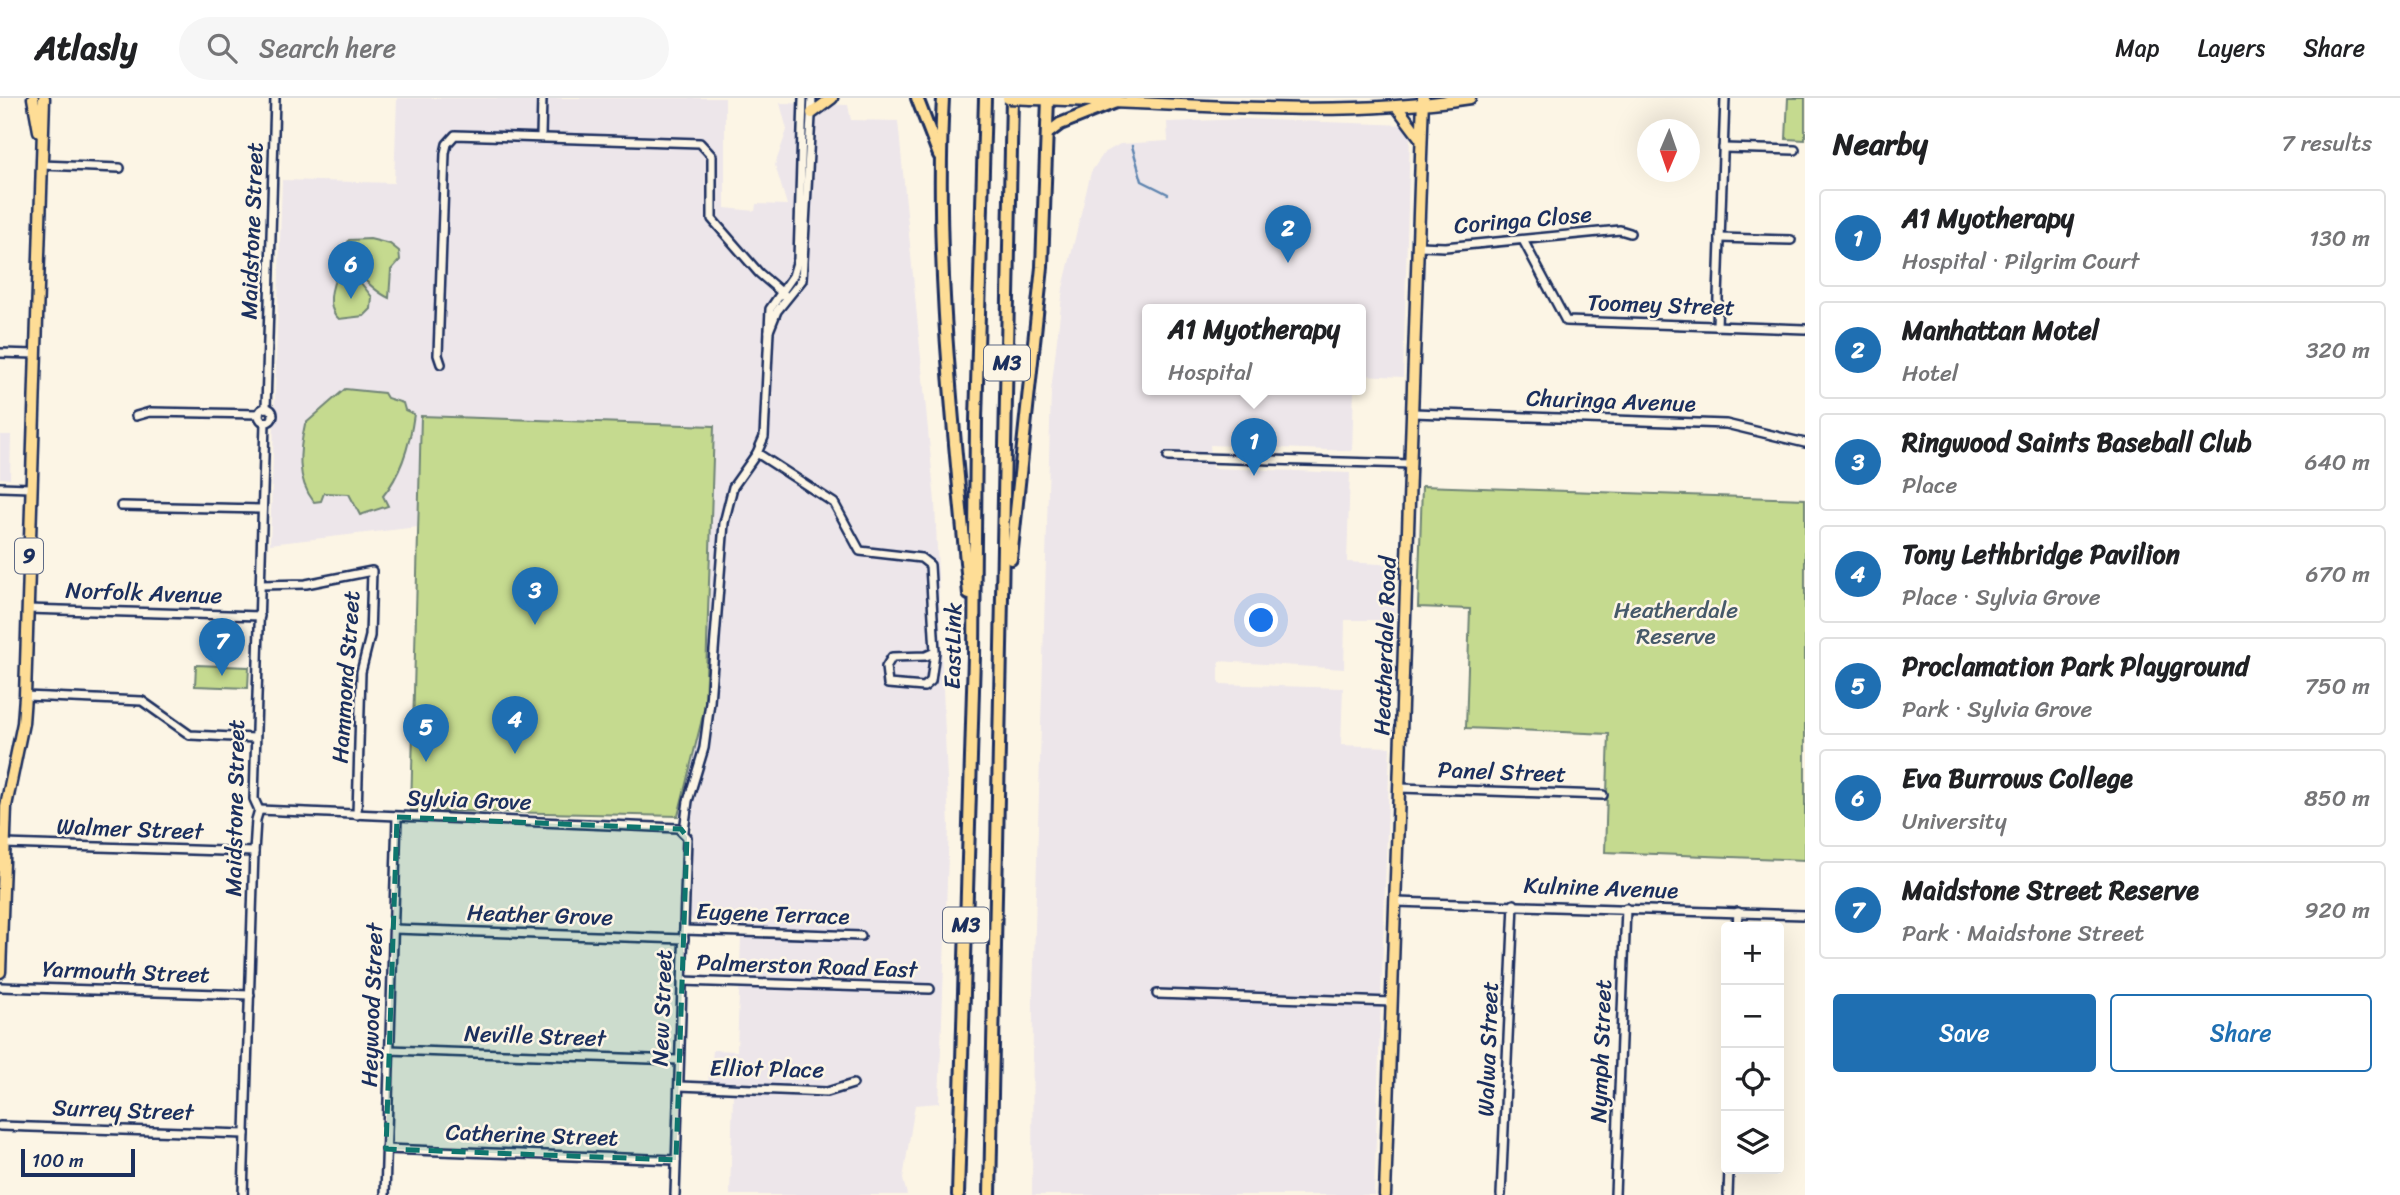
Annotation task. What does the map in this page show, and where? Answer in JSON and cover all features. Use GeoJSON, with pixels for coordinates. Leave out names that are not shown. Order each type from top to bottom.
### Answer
{"type":"FeatureCollection","features":[{"type":"Feature","properties":{"kind":"highway"},"geometry":{"type":"LineString","coordinates":[[917,98],[941,161]]}},
{"type":"Feature","properties":{"kind":"highway"},"geometry":{"type":"LineString","coordinates":[[943,98],[941,161],[957,459],[974,656]]}},
{"type":"Feature","properties":{"kind":"highway","name":"EastLink"},"geometry":{"type":"LineString","coordinates":[[958,1195],[974,656],[976,421],[985,98]]}},
{"type":"Feature","properties":{"kind":"highway","name":"M3"},"geometry":{"type":"LineString","coordinates":[[991,1195],[1003,627],[1010,98]]}},
{"type":"Feature","properties":{"kind":"highway"},"geometry":{"type":"LineString","coordinates":[[1003,627],[1039,307],[1048,99]]}},
{"type":"Feature","properties":{"kind":"highway"},"geometry":{"type":"LineString","coordinates":[[1048,133],[1060,124],[1118,101]]}},
{"type":"Feature","properties":{"kind":"main road","name":"9"},"geometry":{"type":"LineString","coordinates":[[33,98],[41,138]]}},
{"type":"Feature","properties":{"kind":"main road","name":"9"},"geometry":{"type":"LineString","coordinates":[[0,972],[5,844],[3,806],[23,723],[25,696],[44,98]]}},
{"type":"Feature","properties":{"kind":"main road"},"geometry":{"type":"LineString","coordinates":[[812,114],[832,98]]}},
{"type":"Feature","properties":{"kind":"main road"},"geometry":{"type":"LineString","coordinates":[[1010,98],[1338,108],[1397,107],[1423,101],[1470,98]]}},
{"type":"Feature","properties":{"kind":"main road","name":"Heatherdale Road"},"geometry":{"type":"LineString","coordinates":[[1385,1195],[1423,101]]}},
{"type":"Feature","properties":{"kind":"main road"},"geometry":{"type":"LineString","coordinates":[[1397,107],[1422,139]]}},
{"type":"Feature","properties":{"kind":"street","name":"Maidstone Street"},"geometry":{"type":"LineString","coordinates":[[243,1195],[254,852],[256,820],[260,810],[254,799],[265,422],[273,415],[266,408],[275,98]]}},
{"type":"Feature","properties":{"kind":"street"},"geometry":{"type":"LineString","coordinates":[[541,136],[542,98]]}},
{"type":"Feature","properties":{"kind":"street"},"geometry":{"type":"LineString","coordinates":[[803,98],[798,259],[768,334],[766,421],[757,453],[834,503],[860,551],[920,558],[930,565],[934,652],[931,681],[924,687],[888,684],[886,667],[891,657],[926,656],[934,652]]}},
{"type":"Feature","properties":{"kind":"street"},"geometry":{"type":"LineString","coordinates":[[784,294],[802,280],[806,260],[812,98]]}},
{"type":"Feature","properties":{"kind":"street"},"geometry":{"type":"LineString","coordinates":[[1717,326],[1725,98]]}},
{"type":"Feature","properties":{"kind":"street"},"geometry":{"type":"LineString","coordinates":[[442,364],[438,355],[447,144],[455,135],[694,141],[704,145],[712,156],[712,219],[759,273],[784,294]]}},
{"type":"Feature","properties":{"kind":"street"},"geometry":{"type":"LineString","coordinates":[[1723,148],[1795,150]]}},
{"type":"Feature","properties":{"kind":"street"},"geometry":{"type":"LineString","coordinates":[[40,165],[120,168]]}},
{"type":"Feature","properties":{"kind":"street","name":"Coringa Close"},"geometry":{"type":"LineString","coordinates":[[1419,246],[1523,240],[1620,230],[1630,233]]}},
{"type":"Feature","properties":{"kind":"street"},"geometry":{"type":"LineString","coordinates":[[1720,239],[1791,240]]}},
{"type":"Feature","properties":{"kind":"street","name":"Toomey Street"},"geometry":{"type":"LineString","coordinates":[[1523,240],[1566,321],[1805,329]]}},
{"type":"Feature","properties":{"kind":"street"},"geometry":{"type":"LineString","coordinates":[[0,353],[35,354]]}},
{"type":"Feature","properties":{"kind":"street"},"geometry":{"type":"LineString","coordinates":[[136,416],[150,412],[259,414],[266,408]]}},
{"type":"Feature","properties":{"kind":"street","name":"Churinga Avenue"},"geometry":{"type":"LineString","coordinates":[[1413,413],[1726,424],[1805,443]]}},
{"type":"Feature","properties":{"kind":"street"},"geometry":{"type":"LineString","coordinates":[[259,414],[265,422]]}},
{"type":"Feature","properties":{"kind":"street","name":"New Street"},"geometry":{"type":"LineString","coordinates":[[675,1195],[687,837],[681,830],[704,748],[724,523],[733,486],[757,453]]}},
{"type":"Feature","properties":{"kind":"street"},"geometry":{"type":"LineString","coordinates":[[1168,457],[1411,464]]}},
{"type":"Feature","properties":{"kind":"street"},"geometry":{"type":"LineString","coordinates":[[0,486],[30,488]]}},
{"type":"Feature","properties":{"kind":"street"},"geometry":{"type":"LineString","coordinates":[[121,506],[262,509]]}},
{"type":"Feature","properties":{"kind":"street","name":"Hammond Street"},"geometry":{"type":"LineString","coordinates":[[260,585],[306,584],[372,571],[370,636],[361,672],[357,815]]}},
{"type":"Feature","properties":{"kind":"street","name":"Norfolk Avenue"},"geometry":{"type":"LineString","coordinates":[[27,610],[260,616]]}},
{"type":"Feature","properties":{"kind":"street"},"geometry":{"type":"LineString","coordinates":[[25,696],[142,701],[190,735],[255,738]]}},
{"type":"Feature","properties":{"kind":"street","name":"Panel Street"},"geometry":{"type":"LineString","coordinates":[[1400,788],[1603,795]]}},
{"type":"Feature","properties":{"kind":"street","name":"Sylvia Grove"},"geometry":{"type":"LineString","coordinates":[[260,810],[681,830]]}},
{"type":"Feature","properties":{"kind":"street","name":"Heywood Street"},"geometry":{"type":"LineString","coordinates":[[385,1195],[397,817]]}},
{"type":"Feature","properties":{"kind":"street","name":"Walmer Street"},"geometry":{"type":"LineString","coordinates":[[5,844],[254,852]]}},
{"type":"Feature","properties":{"kind":"street","name":"Kulnine Avenue"},"geometry":{"type":"LineString","coordinates":[[1396,902],[1805,915]]}},
{"type":"Feature","properties":{"kind":"street","name":"Walwa Street"},"geometry":{"type":"LineString","coordinates":[[1501,1195],[1514,904]]}},
{"type":"Feature","properties":{"kind":"street","name":"Nymph Street"},"geometry":{"type":"LineString","coordinates":[[1615,1195],[1626,908]]}},
{"type":"Feature","properties":{"kind":"street"},"geometry":{"type":"LineString","coordinates":[[1737,922],[1738,912]]}},
{"type":"Feature","properties":{"kind":"street","name":"Heather Grove"},"geometry":{"type":"LineString","coordinates":[[394,929],[684,939]]}},
{"type":"Feature","properties":{"kind":"street","name":"Eugene Terrace"},"geometry":{"type":"LineString","coordinates":[[684,930],[861,936]]}},
{"type":"Feature","properties":{"kind":"street","name":"Palmerston Road East"},"geometry":{"type":"LineString","coordinates":[[682,981],[930,989]]}},
{"type":"Feature","properties":{"kind":"street","name":"Yarmouth Street"},"geometry":{"type":"LineString","coordinates":[[0,988],[250,995]]}},
{"type":"Feature","properties":{"kind":"street"},"geometry":{"type":"LineString","coordinates":[[1157,994],[1392,1002]]}},
{"type":"Feature","properties":{"kind":"street","name":"Neville Street"},"geometry":{"type":"LineString","coordinates":[[389,1050],[679,1060]]}},
{"type":"Feature","properties":{"kind":"street","name":"Elliot Place"},"geometry":{"type":"LineString","coordinates":[[678,1086],[827,1092],[853,1084]]}},
{"type":"Feature","properties":{"kind":"street","name":"Surrey Street"},"geometry":{"type":"LineString","coordinates":[[0,1126],[245,1134]]}},
{"type":"Feature","properties":{"kind":"street","name":"Catherine Street"},"geometry":{"type":"LineString","coordinates":[[386,1149],[676,1160]]}},
{"type":"Feature","properties":{"kind":"street"},"geometry":{"type":"LineString","coordinates":[[1728,1174],[1728,1195]]}},
{"type":"Feature","properties":{"kind":"highlighted area"},"geometry":{"type":"Polygon","coordinates":[[[397,817],[681,829],[687,837],[676,1160],[386,1149],[397,817]]]}},
{"type":"Feature","properties":{"kind":"shaded area"},"geometry":{"type":"Polygon","coordinates":[[[397,98],[725,98],[725,208],[755,211],[756,204],[787,205],[775,165],[787,130],[780,103],[848,105],[851,120],[898,121],[935,502],[949,827],[939,1103],[915,1105],[903,1179],[907,1195],[730,1195],[733,1095],[708,1093],[709,1064],[712,1063],[713,1050],[737,1051],[741,937],[697,935],[697,927],[690,917],[692,820],[678,816],[705,707],[422,416],[418,527],[270,544],[282,180],[394,183],[397,98]]]}},
{"type":"Feature","properties":{"kind":"shaded area"},"geometry":{"type":"Polygon","coordinates":[[[1245,119],[1407,125],[1410,136],[1403,377],[1366,375],[1366,304],[1142,304],[1142,395],[1354,395],[1352,451],[1210,445],[1212,468],[1350,473],[1347,562],[1396,565],[1395,620],[1345,620],[1344,669],[1219,661],[1219,684],[1343,688],[1341,745],[1390,747],[1374,1195],[1032,1195],[1033,994],[1051,391],[1063,288],[1091,172],[1104,153],[1120,144],[1168,141],[1167,122],[1245,119]]]}},
{"type":"Feature","properties":{"kind":"shaded area"},"geometry":{"type":"Polygon","coordinates":[[[0,435],[11,435],[10,479],[0,478],[0,435]]]}},
{"type":"Feature","properties":{"kind":"green space"},"geometry":{"type":"Polygon","coordinates":[[[1788,98],[1805,98],[1805,140],[1786,139],[1788,98]]]}},
{"type":"Feature","properties":{"kind":"green space"},"geometry":{"type":"Polygon","coordinates":[[[370,239],[390,244],[399,251],[400,260],[391,270],[389,298],[366,282],[348,256],[349,240],[370,239]]]}},
{"type":"Feature","properties":{"kind":"green space"},"geometry":{"type":"Polygon","coordinates":[[[346,272],[353,273],[372,297],[371,309],[364,316],[339,319],[335,315],[331,299],[334,282],[336,277],[346,272]]]}},
{"type":"Feature","properties":{"kind":"green space"},"geometry":{"type":"Polygon","coordinates":[[[345,389],[384,393],[387,398],[403,403],[405,410],[414,414],[404,458],[383,496],[388,506],[360,515],[349,494],[324,493],[321,501],[314,502],[304,484],[300,464],[305,424],[345,389]]]}},
{"type":"Feature","properties":{"kind":"green space"},"geometry":{"type":"Polygon","coordinates":[[[421,416],[714,426],[705,707],[678,816],[411,810],[421,416]]]}},
{"type":"Feature","properties":{"kind":"green space","name":"Heatherdale Reserve"},"geometry":{"type":"Polygon","coordinates":[[[1422,486],[1805,499],[1805,860],[1605,852],[1609,734],[1466,728],[1470,609],[1418,607],[1422,486]]]}},
{"type":"Feature","properties":{"kind":"green space"},"geometry":{"type":"Polygon","coordinates":[[[196,665],[249,667],[248,688],[195,686],[196,665]]]}},
{"type":"Feature","properties":{"kind":"waterway"},"geometry":{"type":"LineString","coordinates":[[1132,146],[1142,181],[1168,194]]}},
{"type":"Feature","properties":{"kind":"place","name":"Manhattan Motel"},"geometry":{"type":"Point","coordinates":[1288,263]}},
{"type":"Feature","properties":{"kind":"place","name":"Eva Burrows College"},"geometry":{"type":"Point","coordinates":[351,299]}},
{"type":"Feature","properties":{"kind":"place","name":"A1 Myotherapy"},"geometry":{"type":"Point","coordinates":[1254,476]}},
{"type":"Feature","properties":{"kind":"place","name":"Ringwood Saints Baseball Club"},"geometry":{"type":"Point","coordinates":[535,625]}},
{"type":"Feature","properties":{"kind":"place","name":"Maidstone Street Reserve"},"geometry":{"type":"Point","coordinates":[222,676]}},
{"type":"Feature","properties":{"kind":"place","name":"Tony Lethbridge Pavilion"},"geometry":{"type":"Point","coordinates":[515,754]}},
{"type":"Feature","properties":{"kind":"place","name":"Proclamation Park Playground"},"geometry":{"type":"Point","coordinates":[426,762]}}]}
